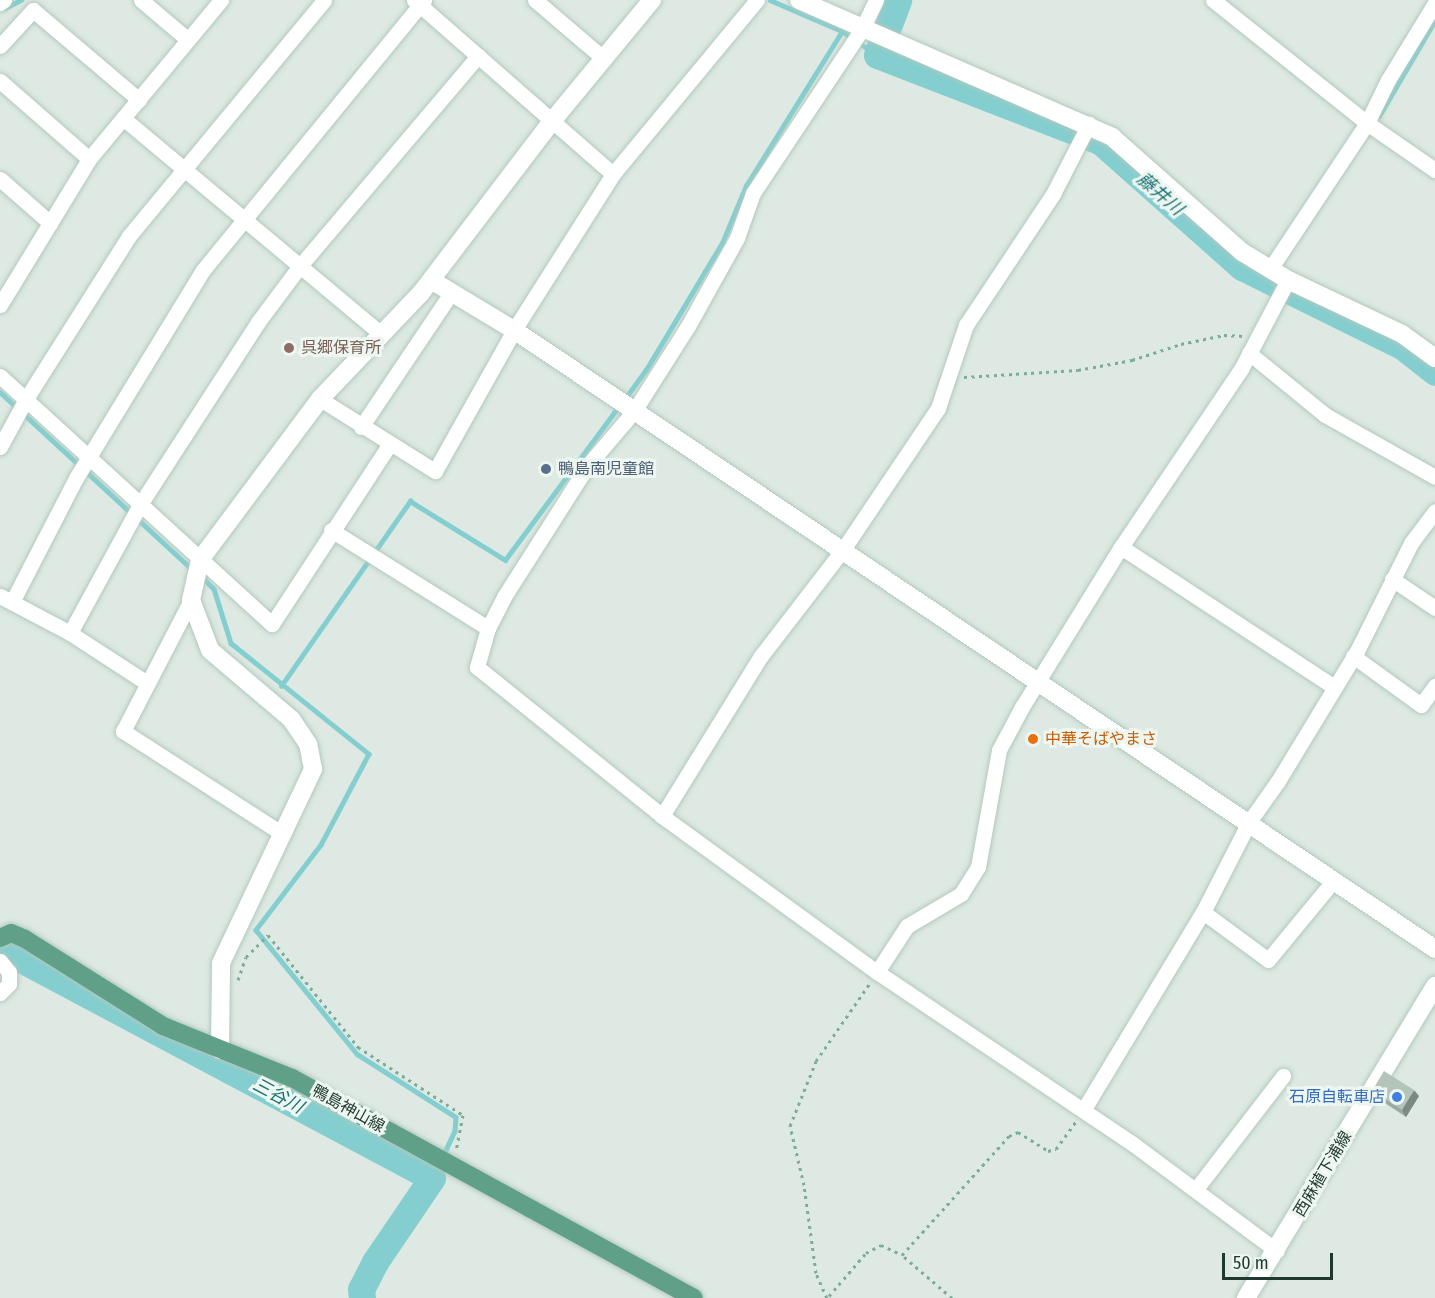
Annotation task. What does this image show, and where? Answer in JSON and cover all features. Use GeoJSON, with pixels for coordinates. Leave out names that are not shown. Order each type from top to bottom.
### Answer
{"type":"FeatureCollection","features":[{"type":"Feature","properties":{"kind":"main road","name":"鴨島神山線"},"geometry":{"type":"LineString","coordinates":[[0,938],[10,933],[25,939],[163,1026],[292,1078],[694,1298]]}},
{"type":"Feature","properties":{"kind":"street"},"geometry":{"type":"LineString","coordinates":[[0,3],[3,0]]}},
{"type":"Feature","properties":{"kind":"street"},"geometry":{"type":"LineString","coordinates":[[141,0],[187,39]]}},
{"type":"Feature","properties":{"kind":"street"},"geometry":{"type":"LineString","coordinates":[[0,305],[5,282],[50,222],[89,159],[221,0]]}},
{"type":"Feature","properties":{"kind":"street"},"geometry":{"type":"LineString","coordinates":[[0,447],[26,399],[129,236],[324,0]]}},
{"type":"Feature","properties":{"kind":"street"},"geometry":{"type":"LineString","coordinates":[[536,0],[603,58]]}},
{"type":"Feature","properties":{"kind":"street"},"geometry":{"type":"LineString","coordinates":[[283,834],[123,731],[190,600],[200,560],[320,399],[431,280],[553,120],[652,0]]}},
{"type":"Feature","properties":{"kind":"street"},"geometry":{"type":"LineString","coordinates":[[799,0],[1086,131],[1112,137],[1242,252],[1270,268],[1285,286],[1402,334],[1435,358]]}},
{"type":"Feature","properties":{"kind":"street"},"geometry":{"type":"LineString","coordinates":[[876,0],[862,28],[753,193],[737,238],[623,404],[488,628],[477,667],[662,816],[877,972],[1084,1110],[1196,1189],[1277,1251]]}},
{"type":"Feature","properties":{"kind":"street"},"geometry":{"type":"LineString","coordinates":[[1213,0],[1370,126],[1435,170]]}},
{"type":"Feature","properties":{"kind":"street"},"geometry":{"type":"LineString","coordinates":[[147,683],[70,633],[6,599],[166,326],[203,270],[419,2],[613,174]]}},
{"type":"Feature","properties":{"kind":"street"},"geometry":{"type":"LineString","coordinates":[[320,399],[389,445],[435,471],[513,330],[613,174],[754,3]]}},
{"type":"Feature","properties":{"kind":"street"},"geometry":{"type":"LineString","coordinates":[[1270,268],[1370,126],[1388,80],[1435,3]]}},
{"type":"Feature","properties":{"kind":"street"},"geometry":{"type":"LineString","coordinates":[[0,46],[33,10],[139,100]]}},
{"type":"Feature","properties":{"kind":"street"},"geometry":{"type":"LineString","coordinates":[[70,633],[141,503],[258,322],[299,267],[478,56]]}},
{"type":"Feature","properties":{"kind":"street"},"geometry":{"type":"LineString","coordinates":[[0,81],[89,159]]}},
{"type":"Feature","properties":{"kind":"street"},"geometry":{"type":"LineString","coordinates":[[123,118],[243,221],[380,333]]}},
{"type":"Feature","properties":{"kind":"street"},"geometry":{"type":"LineString","coordinates":[[662,816],[761,656],[842,551],[938,408],[951,377],[966,325],[977,304],[1053,194],[1086,131]]}},
{"type":"Feature","properties":{"kind":"street"},"geometry":{"type":"LineString","coordinates":[[0,179],[50,222]]}},
{"type":"Feature","properties":{"kind":"street"},"geometry":{"type":"LineString","coordinates":[[431,280],[513,330],[1435,949]]}},
{"type":"Feature","properties":{"kind":"street"},"geometry":{"type":"LineString","coordinates":[[877,972],[907,926],[961,894],[978,867],[999,750],[1036,683],[1121,547],[1249,353],[1285,286]]}},
{"type":"Feature","properties":{"kind":"street"},"geometry":{"type":"LineString","coordinates":[[361,427],[451,293]]}},
{"type":"Feature","properties":{"kind":"street"},"geometry":{"type":"LineString","coordinates":[[1249,353],[1325,415],[1435,477]]}},
{"type":"Feature","properties":{"kind":"street"},"geometry":{"type":"LineString","coordinates":[[0,376],[272,624],[331,530],[389,445]]}},
{"type":"Feature","properties":{"kind":"street"},"geometry":{"type":"LineString","coordinates":[[1084,1110],[1203,912],[1249,822],[1278,781],[1353,656],[1411,543],[1435,511]]}},
{"type":"Feature","properties":{"kind":"street"},"geometry":{"type":"LineString","coordinates":[[331,530],[488,628]]}},
{"type":"Feature","properties":{"kind":"street"},"geometry":{"type":"LineString","coordinates":[[1121,547],[1334,687]]}},
{"type":"Feature","properties":{"kind":"street"},"geometry":{"type":"LineString","coordinates":[[1392,579],[1435,608]]}},
{"type":"Feature","properties":{"kind":"street"},"geometry":{"type":"LineString","coordinates":[[190,600],[210,650],[291,719],[308,744],[313,769],[221,963],[220,1050]]}},
{"type":"Feature","properties":{"kind":"street"},"geometry":{"type":"LineString","coordinates":[[1353,656],[1420,705],[1435,686]]}},
{"type":"Feature","properties":{"kind":"street"},"geometry":{"type":"LineString","coordinates":[[1203,912],[1268,960],[1334,880]]}},
{"type":"Feature","properties":{"kind":"street"},"geometry":{"type":"LineString","coordinates":[[0,961],[9,972],[9,984],[0,993]]}},
{"type":"Feature","properties":{"kind":"street","name":"西麻植下浦線"},"geometry":{"type":"LineString","coordinates":[[1246,1298],[1277,1251],[1435,986]]}},
{"type":"Feature","properties":{"kind":"street"},"geometry":{"type":"LineString","coordinates":[[1196,1189],[1283,1076]]}},
{"type":"Feature","properties":{"kind":"path"},"geometry":{"type":"LineString","coordinates":[[951,377],[1078,370],[1224,335],[1258,336]]}},
{"type":"Feature","properties":{"kind":"path"},"geometry":{"type":"LineString","coordinates":[[256,946],[268,935],[358,1047],[463,1115],[446,1163]]}},
{"type":"Feature","properties":{"kind":"path"},"geometry":{"type":"LineString","coordinates":[[877,972],[816,1061],[790,1126],[804,1185],[816,1274],[828,1297],[866,1253],[881,1245],[902,1255],[952,1298]]}},
{"type":"Feature","properties":{"kind":"path"},"geometry":{"type":"LineString","coordinates":[[902,1255],[1009,1136],[1018,1132],[1048,1151],[1056,1149],[1084,1110]]}},
{"type":"Feature","properties":{"kind":"building","name":"石原自転車店"},"geometry":{"type":"Polygon","coordinates":[[[1384,1071],[1414,1090],[1402,1110],[1372,1091],[1384,1071]]]}},
{"type":"Feature","properties":{"kind":"waterway"},"geometry":{"type":"LineString","coordinates":[[5,8],[21,0]]}},
{"type":"Feature","properties":{"kind":"waterway"},"geometry":{"type":"LineString","coordinates":[[770,0],[842,31],[877,55]]}},
{"type":"Feature","properties":{"kind":"waterway","name":"藤井川"},"geometry":{"type":"LineString","coordinates":[[886,32],[898,0]]}},
{"type":"Feature","properties":{"kind":"waterway"},"geometry":{"type":"LineString","coordinates":[[1379,116],[1435,20]]}},
{"type":"Feature","properties":{"kind":"waterway"},"geometry":{"type":"LineString","coordinates":[[624,400],[646,370],[722,243],[746,186],[842,31]]}},
{"type":"Feature","properties":{"kind":"waterway","name":"藤井川"},"geometry":{"type":"LineString","coordinates":[[880,46],[877,55],[1100,141],[1242,267],[1402,346],[1435,372]]}},
{"type":"Feature","properties":{"kind":"waterway"},"geometry":{"type":"LineString","coordinates":[[0,392],[192,569]]}},
{"type":"Feature","properties":{"kind":"waterway"},"geometry":{"type":"LineString","coordinates":[[281,686],[410,501],[505,560],[619,406]]}},
{"type":"Feature","properties":{"kind":"waterway"},"geometry":{"type":"LineString","coordinates":[[201,576],[214,589],[231,643],[369,754],[321,845],[256,930],[357,1054],[456,1117],[455,1131],[443,1157]]}},
{"type":"Feature","properties":{"kind":"waterway","name":"三谷川"},"geometry":{"type":"LineString","coordinates":[[0,948],[432,1178],[375,1262],[361,1289],[362,1298]]}},
{"type":"Feature","properties":{"kind":"waterway"},"geometry":{"type":"LineString","coordinates":[[432,1178],[439,1165]]}},
{"type":"Feature","properties":{"kind":"place","name":"呉郷保育所"},"geometry":{"type":"Point","coordinates":[289,348]}},
{"type":"Feature","properties":{"kind":"place","name":"鴨島南児童館"},"geometry":{"type":"Point","coordinates":[546,469]}},
{"type":"Feature","properties":{"kind":"place","name":"中華そばやまさ"},"geometry":{"type":"Point","coordinates":[1033,739]}},
{"type":"Feature","properties":{"kind":"place","name":"石原自転車店"},"geometry":{"type":"Point","coordinates":[1397,1097]}}]}
